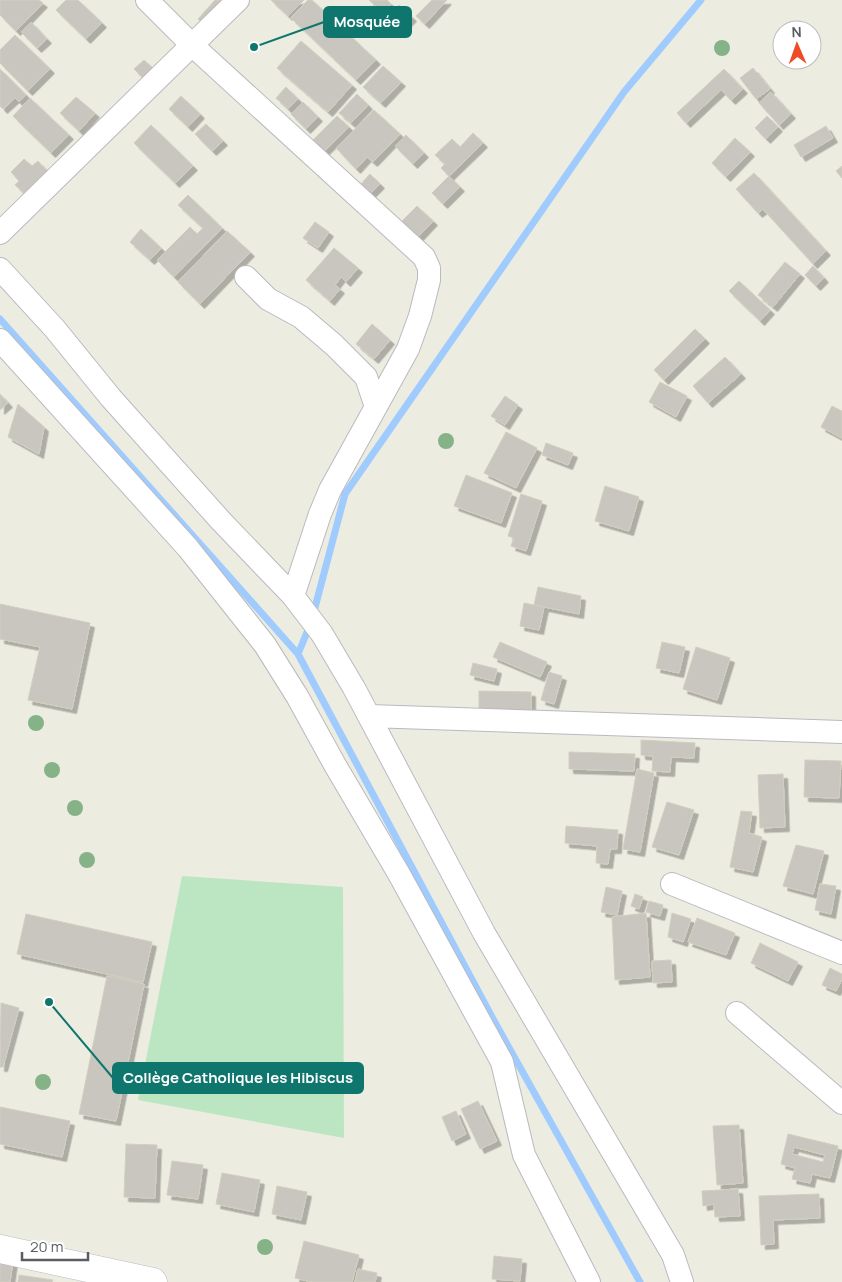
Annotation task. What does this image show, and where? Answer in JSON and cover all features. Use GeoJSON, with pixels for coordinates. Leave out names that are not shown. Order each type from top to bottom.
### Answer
{"type":"FeatureCollection","features":[{"type":"Feature","properties":{"kind":"street"},"geometry":{"type":"LineString","coordinates":[[147,0],[193,46],[424,257],[429,268],[429,280],[420,316],[408,349],[330,490],[320,514],[300,604]]}},
{"type":"Feature","properties":{"kind":"street"},"geometry":{"type":"LineString","coordinates":[[0,233],[238,0]]}},
{"type":"Feature","properties":{"kind":"street"},"geometry":{"type":"LineString","coordinates":[[0,269],[54,329],[111,398],[221,521],[300,604],[322,634],[369,716],[484,933],[673,1255],[682,1282]]}},
{"type":"Feature","properties":{"kind":"street"},"geometry":{"type":"LineString","coordinates":[[246,277],[268,300],[301,317],[334,345],[366,377],[376,407]]}},
{"type":"Feature","properties":{"kind":"street"},"geometry":{"type":"LineString","coordinates":[[0,340],[188,548],[265,645],[297,696],[334,765],[399,874],[502,1062],[524,1155],[589,1282]]}},
{"type":"Feature","properties":{"kind":"street"},"geometry":{"type":"LineString","coordinates":[[369,716],[842,732]]}},
{"type":"Feature","properties":{"kind":"street"},"geometry":{"type":"LineString","coordinates":[[672,884],[842,953]]}},
{"type":"Feature","properties":{"kind":"street"},"geometry":{"type":"LineString","coordinates":[[737,1013],[842,1103]]}},
{"type":"Feature","properties":{"kind":"street"},"geometry":{"type":"LineString","coordinates":[[0,1248],[153,1282]]}},
{"type":"Feature","properties":{"kind":"green space"},"geometry":{"type":"Polygon","coordinates":[[[182,876],[343,887],[344,1138],[138,1100],[182,876]]]}},
{"type":"Feature","properties":{"kind":"building"},"geometry":{"type":"Polygon","coordinates":[[[0,0],[39,0],[43,3],[16,31],[0,15],[0,0]]]}},
{"type":"Feature","properties":{"kind":"building"},"geometry":{"type":"Polygon","coordinates":[[[66,0],[78,0],[102,23],[86,39],[56,10],[66,0]]]}},
{"type":"Feature","properties":{"kind":"building"},"geometry":{"type":"Polygon","coordinates":[[[215,0],[232,0],[208,27],[198,19],[215,0]]]}},
{"type":"Feature","properties":{"kind":"building"},"geometry":{"type":"Polygon","coordinates":[[[271,0],[304,0],[288,16],[271,0]]]}},
{"type":"Feature","properties":{"kind":"building"},"geometry":{"type":"Polygon","coordinates":[[[308,0],[312,0],[376,60],[356,80],[291,18],[308,0]]]}},
{"type":"Feature","properties":{"kind":"building"},"geometry":{"type":"Polygon","coordinates":[[[369,0],[387,0],[391,4],[383,13],[369,0]]]}},
{"type":"Feature","properties":{"kind":"building"},"geometry":{"type":"Polygon","coordinates":[[[432,0],[447,0],[425,24],[416,16],[432,0]]]}},
{"type":"Feature","properties":{"kind":"building"},"geometry":{"type":"Polygon","coordinates":[[[399,5],[412,17],[398,32],[385,20],[399,5]]]}},
{"type":"Feature","properties":{"kind":"building"},"geometry":{"type":"Polygon","coordinates":[[[31,22],[47,39],[37,48],[21,32],[31,22]]]}},
{"type":"Feature","properties":{"kind":"building"},"geometry":{"type":"Polygon","coordinates":[[[15,35],[50,69],[28,91],[0,63],[0,50],[15,35]]]}},
{"type":"Feature","properties":{"kind":"building"},"geometry":{"type":"Polygon","coordinates":[[[301,41],[352,85],[328,112],[277,68],[301,41]]]}},
{"type":"Feature","properties":{"kind":"building"},"geometry":{"type":"Polygon","coordinates":[[[144,60],[155,70],[145,80],[134,69],[144,60]]]}},
{"type":"Feature","properties":{"kind":"building"},"geometry":{"type":"Polygon","coordinates":[[[383,66],[401,82],[381,103],[363,87],[383,66]]]}},
{"type":"Feature","properties":{"kind":"building"},"geometry":{"type":"Polygon","coordinates":[[[753,68],[770,89],[756,99],[740,78],[753,68]]]}},
{"type":"Feature","properties":{"kind":"building"},"geometry":{"type":"Polygon","coordinates":[[[0,69],[26,95],[19,102],[15,98],[3,109],[0,106],[0,69]]]}},
{"type":"Feature","properties":{"kind":"building"},"geometry":{"type":"Polygon","coordinates":[[[724,69],[743,89],[731,100],[721,90],[686,123],[677,113],[724,69]]]}},
{"type":"Feature","properties":{"kind":"building"},"geometry":{"type":"Polygon","coordinates":[[[286,87],[298,99],[288,109],[276,98],[286,87]]]}},
{"type":"Feature","properties":{"kind":"building"},"geometry":{"type":"Polygon","coordinates":[[[771,92],[791,114],[779,125],[759,103],[771,92]]]}},
{"type":"Feature","properties":{"kind":"building"},"geometry":{"type":"Polygon","coordinates":[[[357,94],[368,105],[351,123],[339,113],[357,94]]]}},
{"type":"Feature","properties":{"kind":"building"},"geometry":{"type":"Polygon","coordinates":[[[181,96],[200,114],[188,127],[169,109],[181,96]]]}},
{"type":"Feature","properties":{"kind":"building"},"geometry":{"type":"Polygon","coordinates":[[[76,97],[95,113],[79,131],[60,113],[76,97]]]}},
{"type":"Feature","properties":{"kind":"building"},"geometry":{"type":"Polygon","coordinates":[[[30,98],[69,135],[51,153],[13,116],[30,98]]]}},
{"type":"Feature","properties":{"kind":"building"},"geometry":{"type":"Polygon","coordinates":[[[303,102],[318,117],[306,129],[291,114],[303,102]]]}},
{"type":"Feature","properties":{"kind":"building"},"geometry":{"type":"Polygon","coordinates":[[[374,110],[400,134],[373,162],[367,157],[356,169],[336,148],[374,110]]]}},
{"type":"Feature","properties":{"kind":"building"},"geometry":{"type":"Polygon","coordinates":[[[337,116],[349,127],[321,154],[310,143],[337,116]]]}},
{"type":"Feature","properties":{"kind":"building"},"geometry":{"type":"Polygon","coordinates":[[[767,116],[778,127],[766,139],[755,128],[767,116]]]}},
{"type":"Feature","properties":{"kind":"building"},"geometry":{"type":"Polygon","coordinates":[[[206,124],[223,141],[212,151],[195,134],[206,124]]]}},
{"type":"Feature","properties":{"kind":"building"},"geometry":{"type":"Polygon","coordinates":[[[151,125],[193,166],[175,183],[134,143],[151,125]]]}},
{"type":"Feature","properties":{"kind":"building"},"geometry":{"type":"Polygon","coordinates":[[[826,126],[833,138],[801,157],[794,145],[826,126]]]}},
{"type":"Feature","properties":{"kind":"building"},"geometry":{"type":"Polygon","coordinates":[[[473,133],[483,143],[449,176],[441,168],[445,164],[435,155],[452,139],[460,147],[473,133]]]}},
{"type":"Feature","properties":{"kind":"building"},"geometry":{"type":"Polygon","coordinates":[[[406,135],[424,153],[413,164],[395,146],[406,135]]]}},
{"type":"Feature","properties":{"kind":"building"},"geometry":{"type":"Polygon","coordinates":[[[735,138],[750,152],[726,177],[712,163],[735,138]]]}},
{"type":"Feature","properties":{"kind":"building"},"geometry":{"type":"Polygon","coordinates":[[[24,159],[32,166],[38,161],[46,170],[44,172],[51,179],[34,195],[28,189],[24,193],[15,185],[19,181],[11,172],[24,159]]]}},
{"type":"Feature","properties":{"kind":"building"},"geometry":{"type":"Polygon","coordinates":[[[842,166],[842,178],[836,171],[842,166]]]}},
{"type":"Feature","properties":{"kind":"building"},"geometry":{"type":"Polygon","coordinates":[[[754,173],[826,251],[813,264],[763,209],[758,213],[736,189],[754,173]]]}},
{"type":"Feature","properties":{"kind":"building"},"geometry":{"type":"Polygon","coordinates":[[[370,174],[380,184],[370,194],[360,185],[370,174]]]}},
{"type":"Feature","properties":{"kind":"building"},"geometry":{"type":"Polygon","coordinates":[[[449,176],[460,187],[443,204],[432,193],[449,176]]]}},
{"type":"Feature","properties":{"kind":"building"},"geometry":{"type":"Polygon","coordinates":[[[188,195],[222,228],[174,277],[157,260],[190,227],[197,234],[203,228],[178,205],[188,195]]]}},
{"type":"Feature","properties":{"kind":"building"},"geometry":{"type":"Polygon","coordinates":[[[417,206],[433,221],[416,239],[400,223],[417,206]]]}},
{"type":"Feature","properties":{"kind":"building"},"geometry":{"type":"Polygon","coordinates":[[[315,222],[329,232],[318,248],[303,238],[315,222]]]}},
{"type":"Feature","properties":{"kind":"building"},"geometry":{"type":"Polygon","coordinates":[[[141,229],[161,248],[150,260],[130,242],[141,229]]]}},
{"type":"Feature","properties":{"kind":"building"},"geometry":{"type":"Polygon","coordinates":[[[227,231],[250,252],[200,304],[178,282],[227,231]]]}},
{"type":"Feature","properties":{"kind":"building"},"geometry":{"type":"Polygon","coordinates":[[[334,248],[358,268],[346,282],[341,277],[335,285],[340,289],[330,301],[306,280],[334,248]]]}},
{"type":"Feature","properties":{"kind":"building"},"geometry":{"type":"Polygon","coordinates":[[[785,262],[800,274],[773,307],[758,295],[785,262]]]}},
{"type":"Feature","properties":{"kind":"building"},"geometry":{"type":"Polygon","coordinates":[[[813,266],[824,278],[816,286],[805,275],[813,266]]]}},
{"type":"Feature","properties":{"kind":"building"},"geometry":{"type":"Polygon","coordinates":[[[739,281],[770,310],[760,321],[729,291],[739,281]]]}},
{"type":"Feature","properties":{"kind":"building"},"geometry":{"type":"Polygon","coordinates":[[[372,324],[390,340],[374,359],[356,344],[372,324]]]}},
{"type":"Feature","properties":{"kind":"building"},"geometry":{"type":"Polygon","coordinates":[[[695,329],[705,339],[664,380],[654,370],[695,329]]]}},
{"type":"Feature","properties":{"kind":"building"},"geometry":{"type":"Polygon","coordinates":[[[725,357],[741,374],[708,403],[693,386],[725,357]]]}},
{"type":"Feature","properties":{"kind":"building"},"geometry":{"type":"Polygon","coordinates":[[[660,382],[687,396],[676,417],[649,402],[660,382]]]}},
{"type":"Feature","properties":{"kind":"building"},"geometry":{"type":"Polygon","coordinates":[[[0,394],[8,403],[0,410],[0,394]]]}},
{"type":"Feature","properties":{"kind":"building"},"geometry":{"type":"Polygon","coordinates":[[[505,396],[518,405],[505,425],[491,416],[505,396]]]}},
{"type":"Feature","properties":{"kind":"building"},"geometry":{"type":"Polygon","coordinates":[[[18,404],[44,427],[39,454],[8,437],[18,404]]]}},
{"type":"Feature","properties":{"kind":"building"},"geometry":{"type":"Polygon","coordinates":[[[832,406],[842,411],[842,438],[821,427],[832,406]]]}},
{"type":"Feature","properties":{"kind":"building"},"geometry":{"type":"Polygon","coordinates":[[[506,432],[537,448],[516,488],[484,473],[506,432]]]}},
{"type":"Feature","properties":{"kind":"building"},"geometry":{"type":"Polygon","coordinates":[[[546,443],[573,453],[568,465],[542,455],[546,443]]]}},
{"type":"Feature","properties":{"kind":"building"},"geometry":{"type":"Polygon","coordinates":[[[466,475],[512,493],[501,523],[454,506],[466,475]]]}},
{"type":"Feature","properties":{"kind":"building"},"geometry":{"type":"Polygon","coordinates":[[[605,486],[639,497],[629,531],[595,521],[605,486]]]}},
{"type":"Feature","properties":{"kind":"building"},"geometry":{"type":"Polygon","coordinates":[[[521,494],[542,501],[526,551],[511,546],[514,538],[508,536],[521,494]]]}},
{"type":"Feature","properties":{"kind":"building"},"geometry":{"type":"Polygon","coordinates":[[[538,587],[581,596],[579,614],[534,605],[538,587]]]}},
{"type":"Feature","properties":{"kind":"building"},"geometry":{"type":"Polygon","coordinates":[[[524,603],[544,607],[539,630],[520,626],[524,603]]]}},
{"type":"Feature","properties":{"kind":"building"},"geometry":{"type":"Polygon","coordinates":[[[0,604],[90,623],[72,709],[28,700],[40,647],[0,639],[0,604]]]}},
{"type":"Feature","properties":{"kind":"building"},"geometry":{"type":"Polygon","coordinates":[[[500,642],[547,662],[540,677],[493,657],[500,642]]]}},
{"type":"Feature","properties":{"kind":"building"},"geometry":{"type":"Polygon","coordinates":[[[662,642],[685,647],[679,673],[656,668],[662,642]]]}},
{"type":"Feature","properties":{"kind":"building"},"geometry":{"type":"Polygon","coordinates":[[[696,647],[730,658],[717,700],[683,689],[696,647]]]}},
{"type":"Feature","properties":{"kind":"building"},"geometry":{"type":"Polygon","coordinates":[[[473,663],[497,669],[494,681],[470,675],[473,663]]]}},
{"type":"Feature","properties":{"kind":"building"},"geometry":{"type":"Polygon","coordinates":[[[549,672],[562,676],[554,704],[541,700],[549,672]]]}},
{"type":"Feature","properties":{"kind":"building"},"geometry":{"type":"Polygon","coordinates":[[[479,691],[531,692],[531,718],[479,717],[479,691]]]}},
{"type":"Feature","properties":{"kind":"building"},"geometry":{"type":"Polygon","coordinates":[[[641,740],[695,743],[694,758],[671,757],[670,772],[652,771],[653,756],[641,755],[641,740]]]}},
{"type":"Feature","properties":{"kind":"building"},"geometry":{"type":"Polygon","coordinates":[[[569,752],[635,754],[634,771],[569,769],[569,752]]]}},
{"type":"Feature","properties":{"kind":"building"},"geometry":{"type":"Polygon","coordinates":[[[805,760],[841,761],[839,798],[804,797],[805,760]]]}},
{"type":"Feature","properties":{"kind":"building"},"geometry":{"type":"Polygon","coordinates":[[[637,769],[654,773],[640,852],[623,849],[637,769]]]}},
{"type":"Feature","properties":{"kind":"building"},"geometry":{"type":"Polygon","coordinates":[[[783,774],[785,827],[760,828],[758,775],[783,774]]]}},
{"type":"Feature","properties":{"kind":"building"},"geometry":{"type":"Polygon","coordinates":[[[667,802],[694,810],[679,855],[652,847],[667,802]]]}},
{"type":"Feature","properties":{"kind":"building"},"geometry":{"type":"Polygon","coordinates":[[[741,811],[752,812],[749,833],[762,837],[753,872],[730,867],[741,811]]]}},
{"type":"Feature","properties":{"kind":"building"},"geometry":{"type":"Polygon","coordinates":[[[566,826],[618,830],[617,849],[610,849],[608,864],[596,863],[597,846],[565,843],[566,826]]]}},
{"type":"Feature","properties":{"kind":"building"},"geometry":{"type":"Polygon","coordinates":[[[796,845],[824,851],[813,894],[783,886],[796,845]]]}},
{"type":"Feature","properties":{"kind":"building"},"geometry":{"type":"Polygon","coordinates":[[[820,884],[836,886],[831,914],[815,910],[820,884]]]}},
{"type":"Feature","properties":{"kind":"building"},"geometry":{"type":"Polygon","coordinates":[[[606,887],[622,891],[617,915],[601,912],[606,887]]]}},
{"type":"Feature","properties":{"kind":"building"},"geometry":{"type":"Polygon","coordinates":[[[635,894],[643,897],[639,909],[631,906],[635,894]]]}},
{"type":"Feature","properties":{"kind":"building"},"geometry":{"type":"Polygon","coordinates":[[[649,901],[663,905],[660,916],[646,912],[649,901]]]}},
{"type":"Feature","properties":{"kind":"building"},"geometry":{"type":"Polygon","coordinates":[[[646,913],[650,977],[615,980],[612,917],[646,913]]]}},
{"type":"Feature","properties":{"kind":"building"},"geometry":{"type":"Polygon","coordinates":[[[672,913],[691,919],[683,942],[668,937],[672,913]]]}},
{"type":"Feature","properties":{"kind":"building"},"geometry":{"type":"Polygon","coordinates":[[[26,914],[152,942],[143,982],[17,954],[26,914]]]}},
{"type":"Feature","properties":{"kind":"building"},"geometry":{"type":"Polygon","coordinates":[[[697,918],[735,933],[726,955],[688,942],[697,918]]]}},
{"type":"Feature","properties":{"kind":"building"},"geometry":{"type":"Polygon","coordinates":[[[760,943],[798,962],[788,981],[751,963],[760,943]]]}},
{"type":"Feature","properties":{"kind":"building"},"geometry":{"type":"Polygon","coordinates":[[[671,960],[672,982],[653,983],[652,961],[671,960]]]}},
{"type":"Feature","properties":{"kind":"building"},"geometry":{"type":"Polygon","coordinates":[[[830,968],[842,974],[842,979],[836,991],[822,985],[830,968]]]}},
{"type":"Feature","properties":{"kind":"building"},"geometry":{"type":"Polygon","coordinates":[[[107,976],[144,984],[116,1121],[79,1114],[107,976]]]}},
{"type":"Feature","properties":{"kind":"building"},"geometry":{"type":"Polygon","coordinates":[[[1,1003],[19,1008],[3,1067],[0,1067],[1,1003]]]}},
{"type":"Feature","properties":{"kind":"building"},"geometry":{"type":"Polygon","coordinates":[[[478,1101],[497,1141],[480,1149],[461,1109],[478,1101]]]}},
{"type":"Feature","properties":{"kind":"building"},"geometry":{"type":"Polygon","coordinates":[[[0,1107],[70,1121],[62,1157],[0,1144],[0,1107]]]}},
{"type":"Feature","properties":{"kind":"building"},"geometry":{"type":"Polygon","coordinates":[[[456,1111],[466,1134],[452,1141],[442,1117],[456,1111]]]}},
{"type":"Feature","properties":{"kind":"building"},"geometry":{"type":"Polygon","coordinates":[[[739,1125],[743,1183],[717,1185],[713,1126],[739,1125]]]}},
{"type":"Feature","properties":{"kind":"building"},"geometry":{"type":"Polygon","coordinates":[[[788,1134],[838,1146],[830,1178],[812,1174],[810,1183],[792,1179],[795,1168],[781,1164],[788,1134]],[[794,1147],[792,1154],[823,1162],[825,1155],[794,1147]]]}},
{"type":"Feature","properties":{"kind":"building"},"geometry":{"type":"Polygon","coordinates":[[[126,1144],[157,1145],[155,1198],[124,1197],[126,1144]]]}},
{"type":"Feature","properties":{"kind":"building"},"geometry":{"type":"Polygon","coordinates":[[[172,1161],[203,1165],[198,1199],[167,1195],[172,1161]]]}},
{"type":"Feature","properties":{"kind":"building"},"geometry":{"type":"Polygon","coordinates":[[[222,1173],[260,1180],[254,1212],[216,1204],[222,1173]]]}},
{"type":"Feature","properties":{"kind":"building"},"geometry":{"type":"Polygon","coordinates":[[[277,1186],[307,1192],[301,1220],[272,1214],[277,1186]]]}},
{"type":"Feature","properties":{"kind":"building"},"geometry":{"type":"Polygon","coordinates":[[[738,1189],[740,1216],[715,1217],[714,1204],[703,1206],[702,1191],[738,1189]]]}},
{"type":"Feature","properties":{"kind":"building"},"geometry":{"type":"Polygon","coordinates":[[[819,1194],[820,1218],[773,1220],[774,1244],[761,1245],[759,1196],[819,1194]]]}},
{"type":"Feature","properties":{"kind":"building"},"geometry":{"type":"Polygon","coordinates":[[[304,1241],[359,1255],[352,1282],[312,1282],[295,1278],[304,1241]]]}},
{"type":"Feature","properties":{"kind":"building"},"geometry":{"type":"Polygon","coordinates":[[[494,1256],[522,1259],[520,1281],[492,1279],[494,1256]]]}},
{"type":"Feature","properties":{"kind":"building"},"geometry":{"type":"Polygon","coordinates":[[[0,1259],[13,1260],[10,1282],[0,1282],[0,1259]]]}},
{"type":"Feature","properties":{"kind":"building"},"geometry":{"type":"Polygon","coordinates":[[[358,1269],[377,1273],[375,1282],[355,1282],[358,1269]]]}},
{"type":"Feature","properties":{"kind":"building"},"geometry":{"type":"Polygon","coordinates":[[[19,1275],[53,1280],[52,1282],[18,1282],[19,1275]]]}},
{"type":"Feature","properties":{"kind":"waterway"},"geometry":{"type":"LineString","coordinates":[[313,615],[345,494],[624,92],[701,0]]}},
{"type":"Feature","properties":{"kind":"waterway"},"geometry":{"type":"LineString","coordinates":[[0,319],[298,654],[493,1019],[640,1282]]}},
{"type":"Feature","properties":{"kind":"waterway"},"geometry":{"type":"LineString","coordinates":[[298,654],[310,625]]}},
{"type":"Feature","properties":{"kind":"place","name":"Mosquée"},"geometry":{"type":"Point","coordinates":[254,47]}},
{"type":"Feature","properties":{"kind":"place","name":"Collège Catholique les Hibiscus"},"geometry":{"type":"Point","coordinates":[49,1002]}}]}
